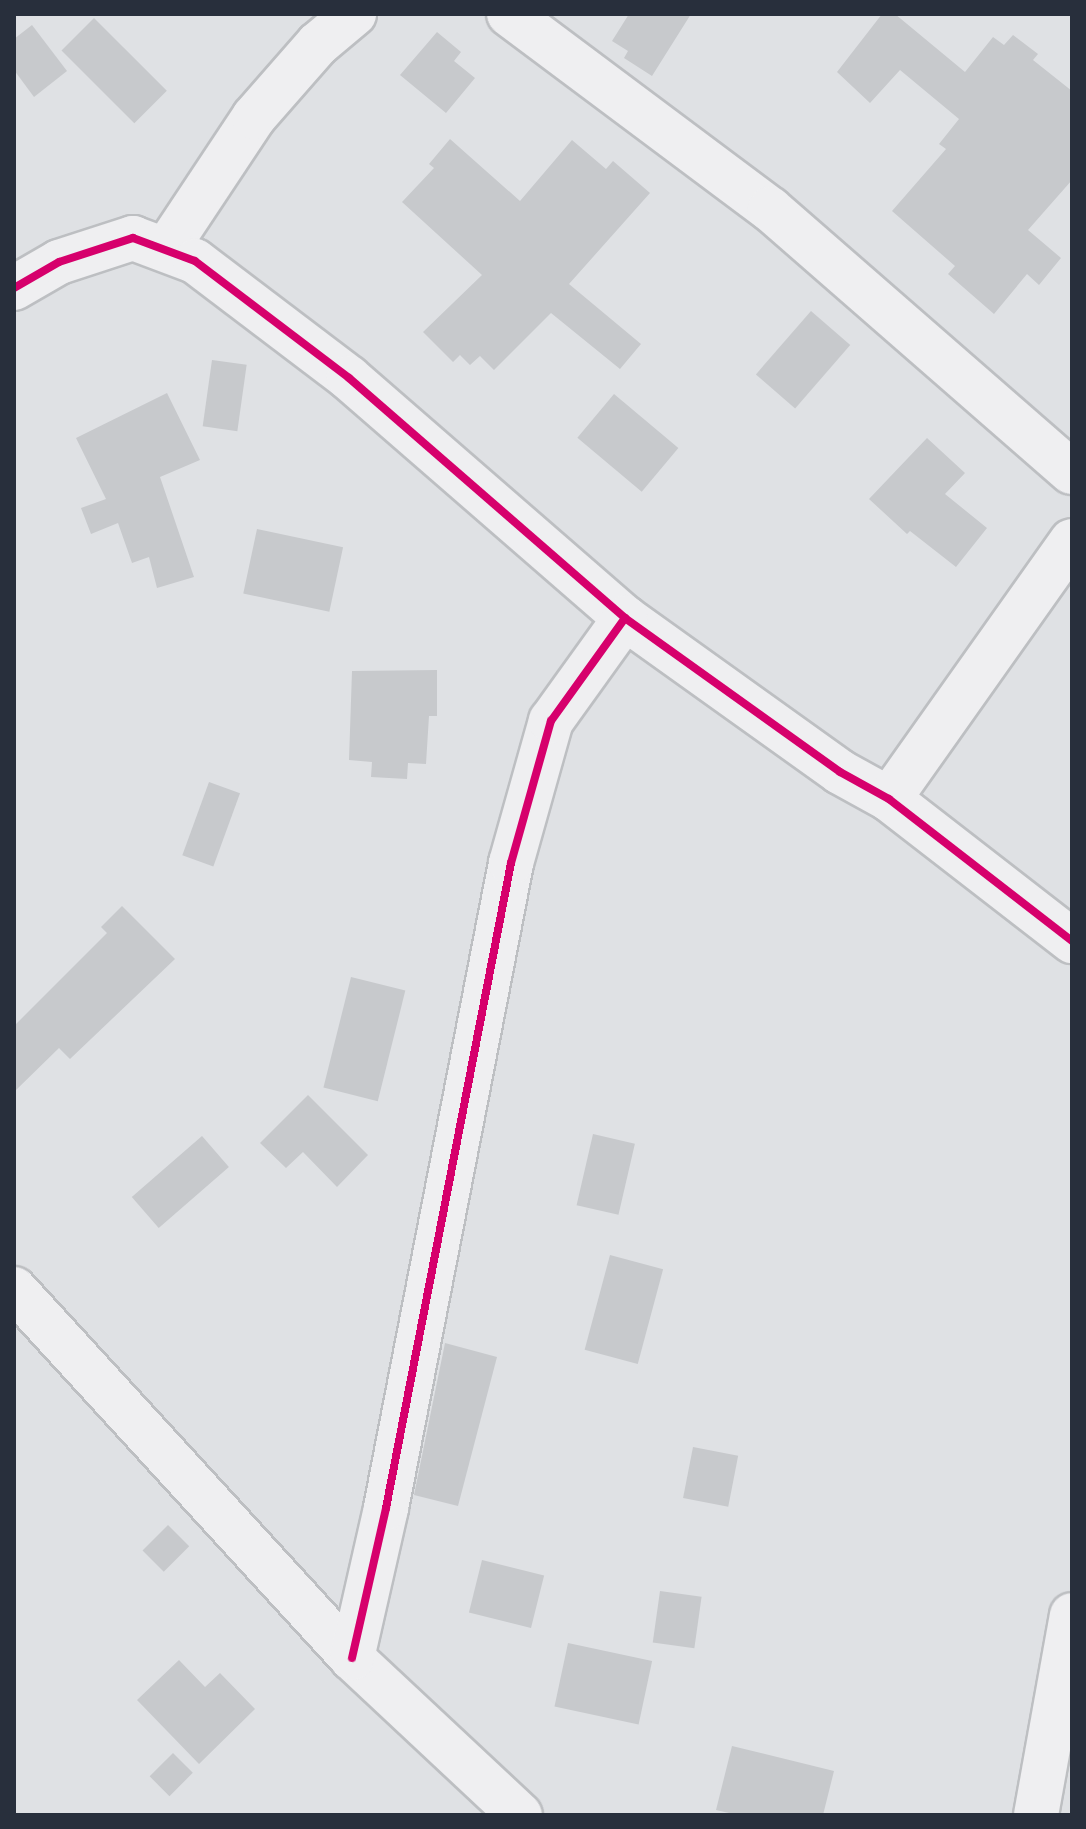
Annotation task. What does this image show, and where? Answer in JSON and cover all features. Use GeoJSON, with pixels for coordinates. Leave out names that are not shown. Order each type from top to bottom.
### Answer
{"type":"FeatureCollection","features":[{"type":"Feature","properties":{"kind":"street"},"geometry":{"type":"LineString","coordinates":[[167,248],[254,117],[318,44],[354,14]]}},
{"type":"Feature","properties":{"kind":"street"},"geometry":{"type":"LineString","coordinates":[[509,14],[770,209],[1072,472]]}},
{"type":"Feature","properties":{"kind":"street"},"geometry":{"type":"LineString","coordinates":[[14,288],[103,244],[133,238],[167,248],[195,261],[349,378],[625,618],[840,772],[889,799],[1072,941]]}},
{"type":"Feature","properties":{"kind":"street"},"geometry":{"type":"LineString","coordinates":[[889,799],[1072,541]]}},
{"type":"Feature","properties":{"kind":"street"},"geometry":{"type":"LineString","coordinates":[[352,1658],[386,1508],[511,863],[551,721],[625,618]]}},
{"type":"Feature","properties":{"kind":"street"},"geometry":{"type":"LineString","coordinates":[[14,1289],[352,1658],[520,1815]]}},
{"type":"Feature","properties":{"kind":"street"},"geometry":{"type":"LineString","coordinates":[[1036,1815],[1072,1615]]}},
{"type":"Feature","properties":{"kind":"building"},"geometry":{"type":"Polygon","coordinates":[[[629,14],[691,14],[652,76],[624,58],[628,51],[612,41],[629,14]]]}},
{"type":"Feature","properties":{"kind":"building"},"geometry":{"type":"Polygon","coordinates":[[[882,14],[895,14],[965,72],[993,37],[1004,45],[1013,35],[1038,54],[1033,60],[1072,91],[1072,180],[1028,230],[1061,258],[1039,285],[1027,274],[994,314],[948,274],[955,266],[892,211],[946,149],[939,144],[959,119],[900,70],[870,103],[837,72],[882,14]]]}},
{"type":"Feature","properties":{"kind":"building"},"geometry":{"type":"Polygon","coordinates":[[[94,18],[167,91],[134,123],[61,51],[94,18]]]}},
{"type":"Feature","properties":{"kind":"building"},"geometry":{"type":"Polygon","coordinates":[[[32,25],[67,71],[34,97],[14,70],[14,39],[32,25]]]}},
{"type":"Feature","properties":{"kind":"building"},"geometry":{"type":"Polygon","coordinates":[[[437,32],[461,52],[454,61],[475,78],[446,113],[400,75],[437,32]]]}},
{"type":"Feature","properties":{"kind":"building"},"geometry":{"type":"Polygon","coordinates":[[[450,139],[520,201],[572,140],[606,169],[613,161],[650,193],[569,284],[641,344],[620,369],[551,313],[494,370],[480,356],[470,365],[460,355],[453,362],[423,332],[482,275],[402,202],[434,168],[429,164],[450,139]]]}},
{"type":"Feature","properties":{"kind":"building"},"geometry":{"type":"Polygon","coordinates":[[[811,311],[850,345],[795,409],[756,374],[811,311]]]}},
{"type":"Feature","properties":{"kind":"building"},"geometry":{"type":"Polygon","coordinates":[[[212,360],[247,365],[237,431],[203,426],[212,360]]]}},
{"type":"Feature","properties":{"kind":"building"},"geometry":{"type":"Polygon","coordinates":[[[167,393],[200,460],[160,477],[194,577],[157,588],[149,557],[132,563],[118,523],[91,534],[81,508],[106,499],[76,438],[167,393]]]}},
{"type":"Feature","properties":{"kind":"building"},"geometry":{"type":"Polygon","coordinates":[[[614,394],[678,448],[642,492],[577,438],[614,394]]]}},
{"type":"Feature","properties":{"kind":"building"},"geometry":{"type":"Polygon","coordinates":[[[927,438],[965,473],[945,494],[987,528],[956,567],[910,531],[907,534],[869,499],[927,438]]]}},
{"type":"Feature","properties":{"kind":"building"},"geometry":{"type":"Polygon","coordinates":[[[257,529],[343,547],[329,612],[243,594],[257,529]]]}},
{"type":"Feature","properties":{"kind":"building"},"geometry":{"type":"Polygon","coordinates":[[[437,670],[437,716],[429,716],[426,764],[408,763],[407,779],[371,777],[372,762],[349,760],[352,671],[437,670]]]}},
{"type":"Feature","properties":{"kind":"building"},"geometry":{"type":"Polygon","coordinates":[[[209,782],[240,793],[213,867],[182,855],[209,782]]]}},
{"type":"Feature","properties":{"kind":"building"},"geometry":{"type":"Polygon","coordinates":[[[122,906],[175,959],[70,1059],[59,1048],[14,1092],[14,1026],[107,933],[101,927],[122,906]]]}},
{"type":"Feature","properties":{"kind":"building"},"geometry":{"type":"Polygon","coordinates":[[[351,977],[405,991],[378,1101],[323,1088],[351,977]]]}},
{"type":"Feature","properties":{"kind":"building"},"geometry":{"type":"Polygon","coordinates":[[[308,1095],[368,1155],[337,1187],[303,1152],[286,1168],[260,1143],[308,1095]]]}},
{"type":"Feature","properties":{"kind":"building"},"geometry":{"type":"Polygon","coordinates":[[[593,1134],[635,1144],[618,1215],[577,1205],[593,1134]]]}},
{"type":"Feature","properties":{"kind":"building"},"geometry":{"type":"Polygon","coordinates":[[[202,1136],[229,1167],[159,1228],[132,1197],[202,1136]]]}},
{"type":"Feature","properties":{"kind":"building"},"geometry":{"type":"Polygon","coordinates":[[[610,1255],[663,1269],[638,1364],[585,1350],[610,1255]]]}},
{"type":"Feature","properties":{"kind":"building"},"geometry":{"type":"Polygon","coordinates":[[[445,1343],[497,1357],[458,1506],[414,1495],[445,1343]]]}},
{"type":"Feature","properties":{"kind":"building"},"geometry":{"type":"Polygon","coordinates":[[[693,1447],[738,1456],[728,1507],[683,1498],[693,1447]]]}},
{"type":"Feature","properties":{"kind":"building"},"geometry":{"type":"Polygon","coordinates":[[[168,1525],[189,1546],[164,1572],[143,1550],[168,1525]]]}},
{"type":"Feature","properties":{"kind":"building"},"geometry":{"type":"Polygon","coordinates":[[[482,1560],[544,1575],[531,1628],[469,1612],[482,1560]]]}},
{"type":"Feature","properties":{"kind":"building"},"geometry":{"type":"Polygon","coordinates":[[[660,1591],[702,1597],[694,1648],[653,1642],[660,1591]]]}},
{"type":"Feature","properties":{"kind":"building"},"geometry":{"type":"Polygon","coordinates":[[[568,1643],[652,1661],[639,1724],[554,1707],[568,1643]]]}},
{"type":"Feature","properties":{"kind":"building"},"geometry":{"type":"Polygon","coordinates":[[[179,1660],[205,1687],[220,1673],[255,1709],[199,1764],[137,1700],[179,1660]]]}},
{"type":"Feature","properties":{"kind":"building"},"geometry":{"type":"Polygon","coordinates":[[[732,1746],[834,1771],[823,1815],[738,1815],[716,1810],[732,1746]]]}},
{"type":"Feature","properties":{"kind":"building"},"geometry":{"type":"Polygon","coordinates":[[[173,1753],[193,1773],[169,1796],[150,1776],[173,1753]]]}},
{"type":"Feature","properties":{"kind":"cycle path"},"geometry":{"type":"LineString","coordinates":[[14,288],[59,262],[133,238],[195,261],[349,378],[625,618],[840,772],[889,799],[1072,941]]}},
{"type":"Feature","properties":{"kind":"cycle path"},"geometry":{"type":"LineString","coordinates":[[352,1658],[386,1508],[511,863],[551,721],[625,618]]}}]}
